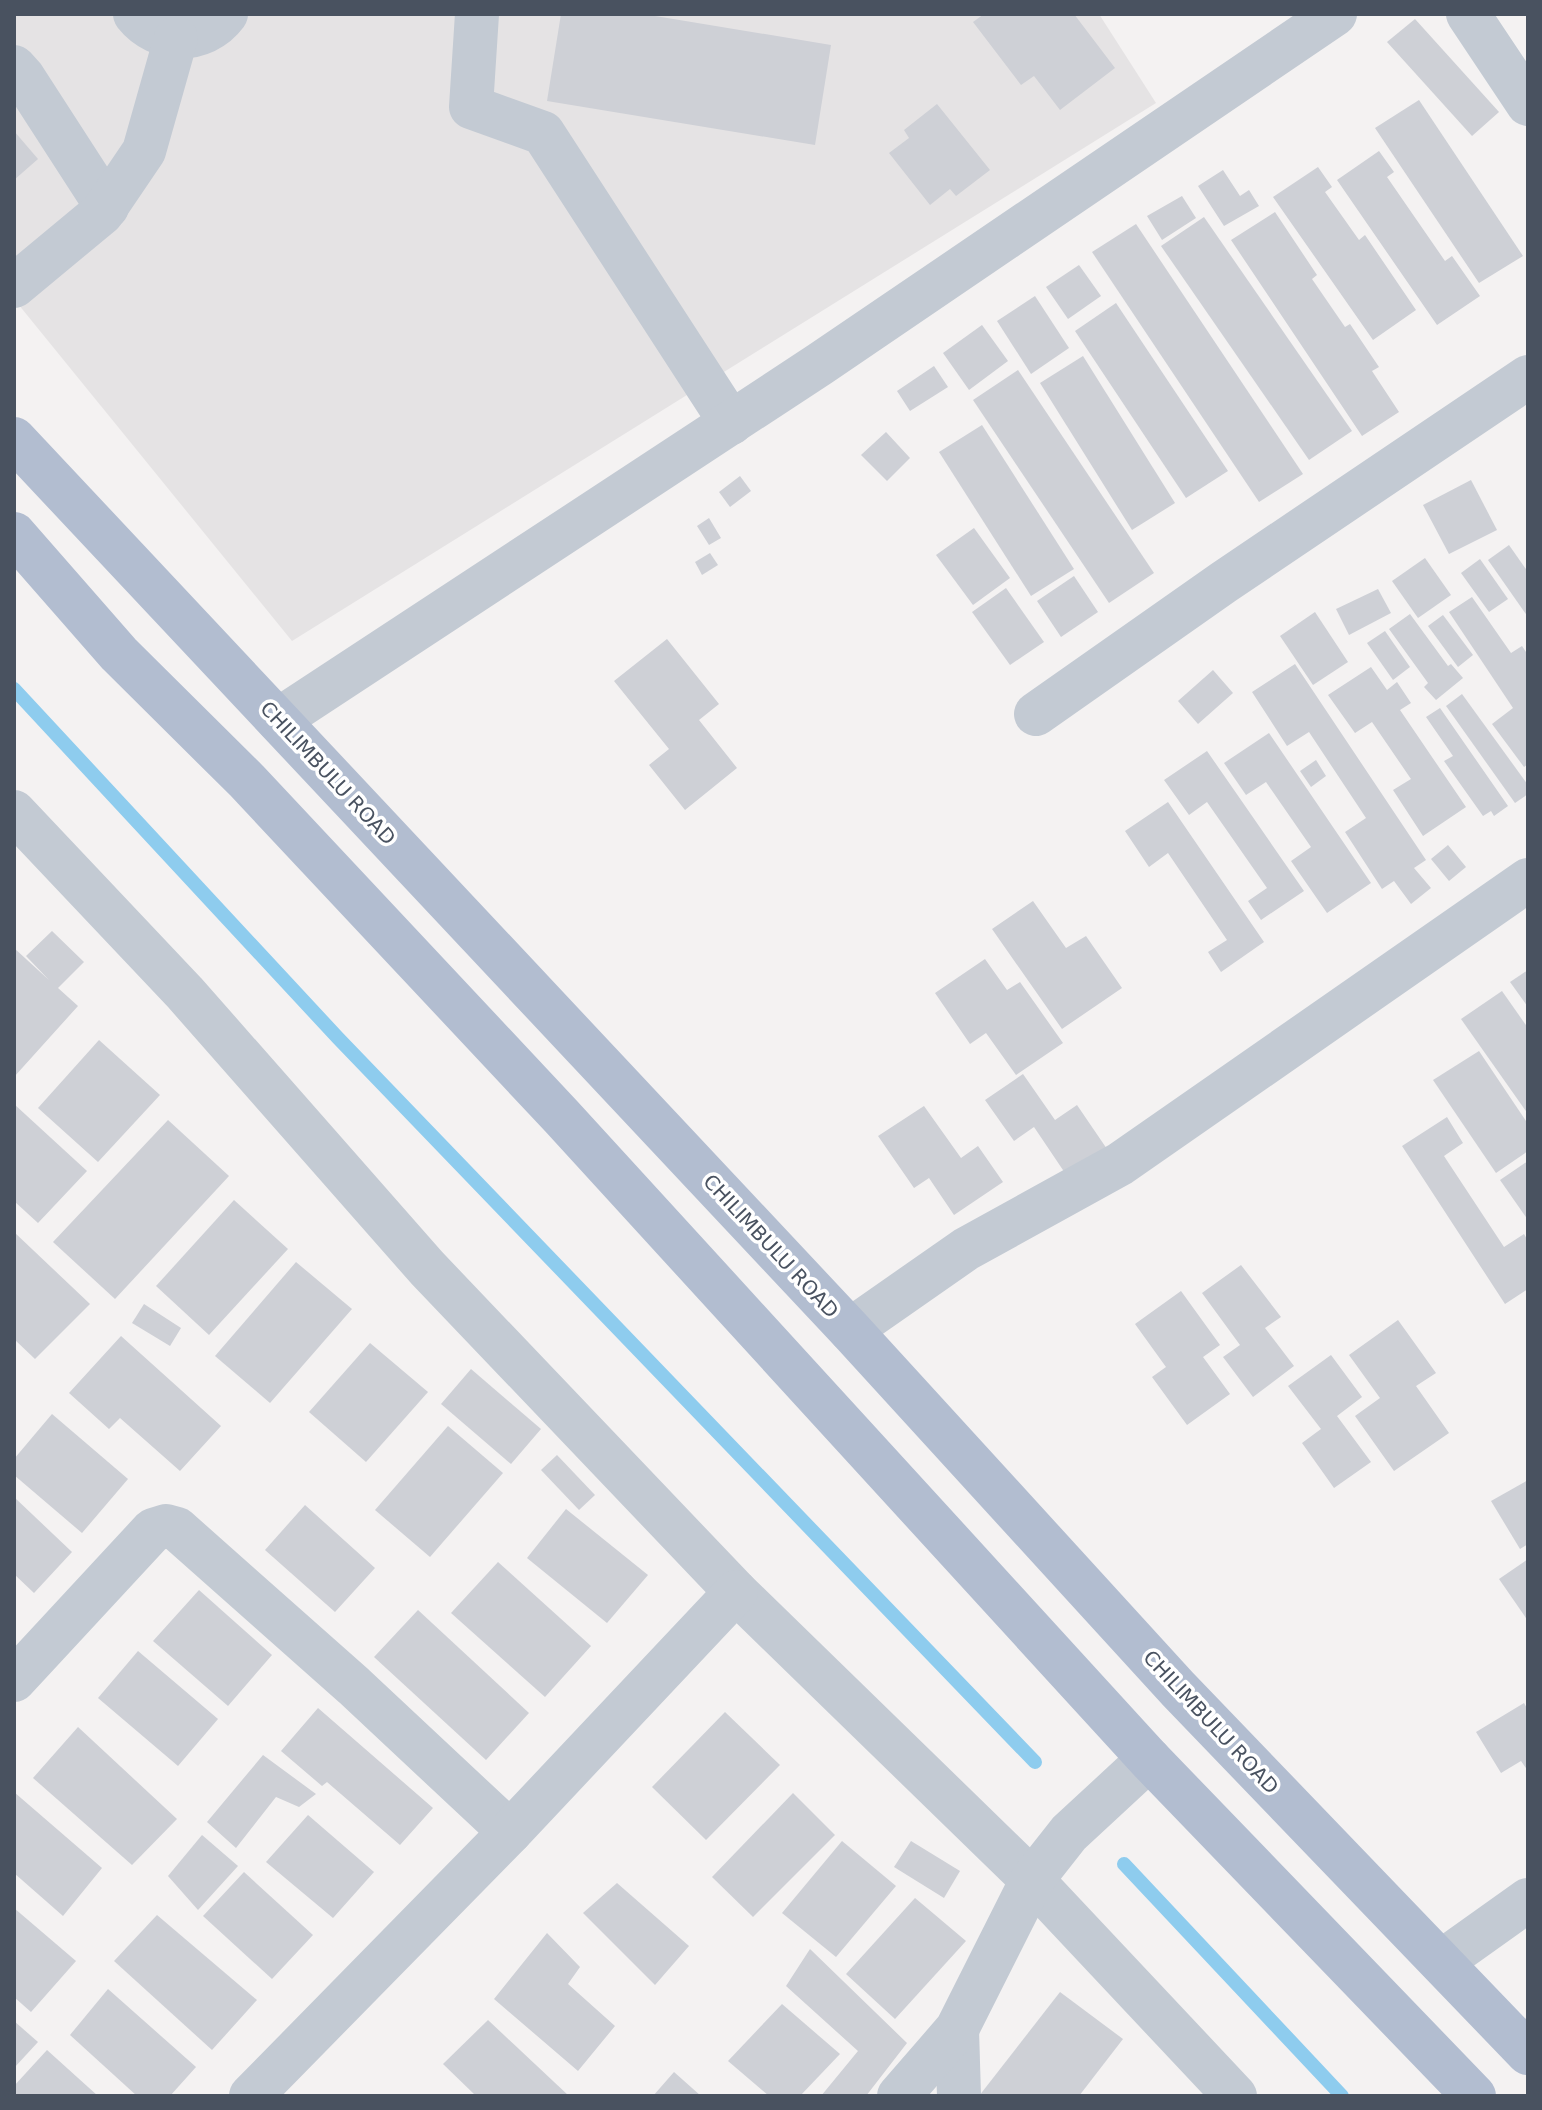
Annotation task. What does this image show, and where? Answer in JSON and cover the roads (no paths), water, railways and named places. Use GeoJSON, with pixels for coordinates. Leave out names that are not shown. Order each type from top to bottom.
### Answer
{"type":"FeatureCollection","features":[{"type":"Feature","properties":{"kind":"main road","name":"CHILIMBULU ROAD"},"geometry":{"type":"LineString","coordinates":[[14,439],[850,1330],[1178,1689],[1528,2053]]}},
{"type":"Feature","properties":{"kind":"main road"},"geometry":{"type":"LineString","coordinates":[[14,534],[119,654],[247,781],[561,1116],[1149,1759],[1474,2096]]}},
{"type":"Feature","properties":{"kind":"street"},"geometry":{"type":"LineString","coordinates":[[135,14],[143,24],[176,38],[209,30],[226,14]]}},
{"type":"Feature","properties":{"kind":"street"},"geometry":{"type":"LineString","coordinates":[[477,14],[471,107],[543,133],[731,423]]}},
{"type":"Feature","properties":{"kind":"street"},"geometry":{"type":"LineString","coordinates":[[278,720],[731,423],[1335,14]]}},
{"type":"Feature","properties":{"kind":"street"},"geometry":{"type":"LineString","coordinates":[[1468,14],[1528,104]]}},
{"type":"Feature","properties":{"kind":"street"},"geometry":{"type":"LineString","coordinates":[[14,286],[107,207],[144,151],[176,38]]}},
{"type":"Feature","properties":{"kind":"street"},"geometry":{"type":"LineString","coordinates":[[14,67],[107,207]]}},
{"type":"Feature","properties":{"kind":"street"},"geometry":{"type":"LineString","coordinates":[[1036,714],[1224,582],[1528,377]]}},
{"type":"Feature","properties":{"kind":"street"},"geometry":{"type":"LineString","coordinates":[[14,812],[185,993],[427,1268],[736,1592],[1032,1880],[1235,2096]]}},
{"type":"Feature","properties":{"kind":"street"},"geometry":{"type":"LineString","coordinates":[[850,1330],[966,1249],[1120,1164],[1528,880]]}},
{"type":"Feature","properties":{"kind":"street"},"geometry":{"type":"LineString","coordinates":[[14,1680],[153,1530],[166,1526],[177,1529],[354,1686],[510,1832]]}},
{"type":"Feature","properties":{"kind":"street"},"geometry":{"type":"LineString","coordinates":[[251,2096],[510,1832],[736,1592]]}},
{"type":"Feature","properties":{"kind":"street"},"geometry":{"type":"LineString","coordinates":[[899,2096],[957,2029],[1032,1880],[1069,1833],[1149,1759]]}},
{"type":"Feature","properties":{"kind":"street"},"geometry":{"type":"LineString","coordinates":[[1441,1962],[1528,1900]]}},
{"type":"Feature","properties":{"kind":"street"},"geometry":{"type":"LineString","coordinates":[[957,2029],[959,2096]]}},
{"type":"Feature","properties":{"kind":"waterway"},"geometry":{"type":"LineString","coordinates":[[14,689],[338,1038],[1035,1762]]}},
{"type":"Feature","properties":{"kind":"waterway"},"geometry":{"type":"LineString","coordinates":[[1124,1864],[1342,2096]]}}]}
